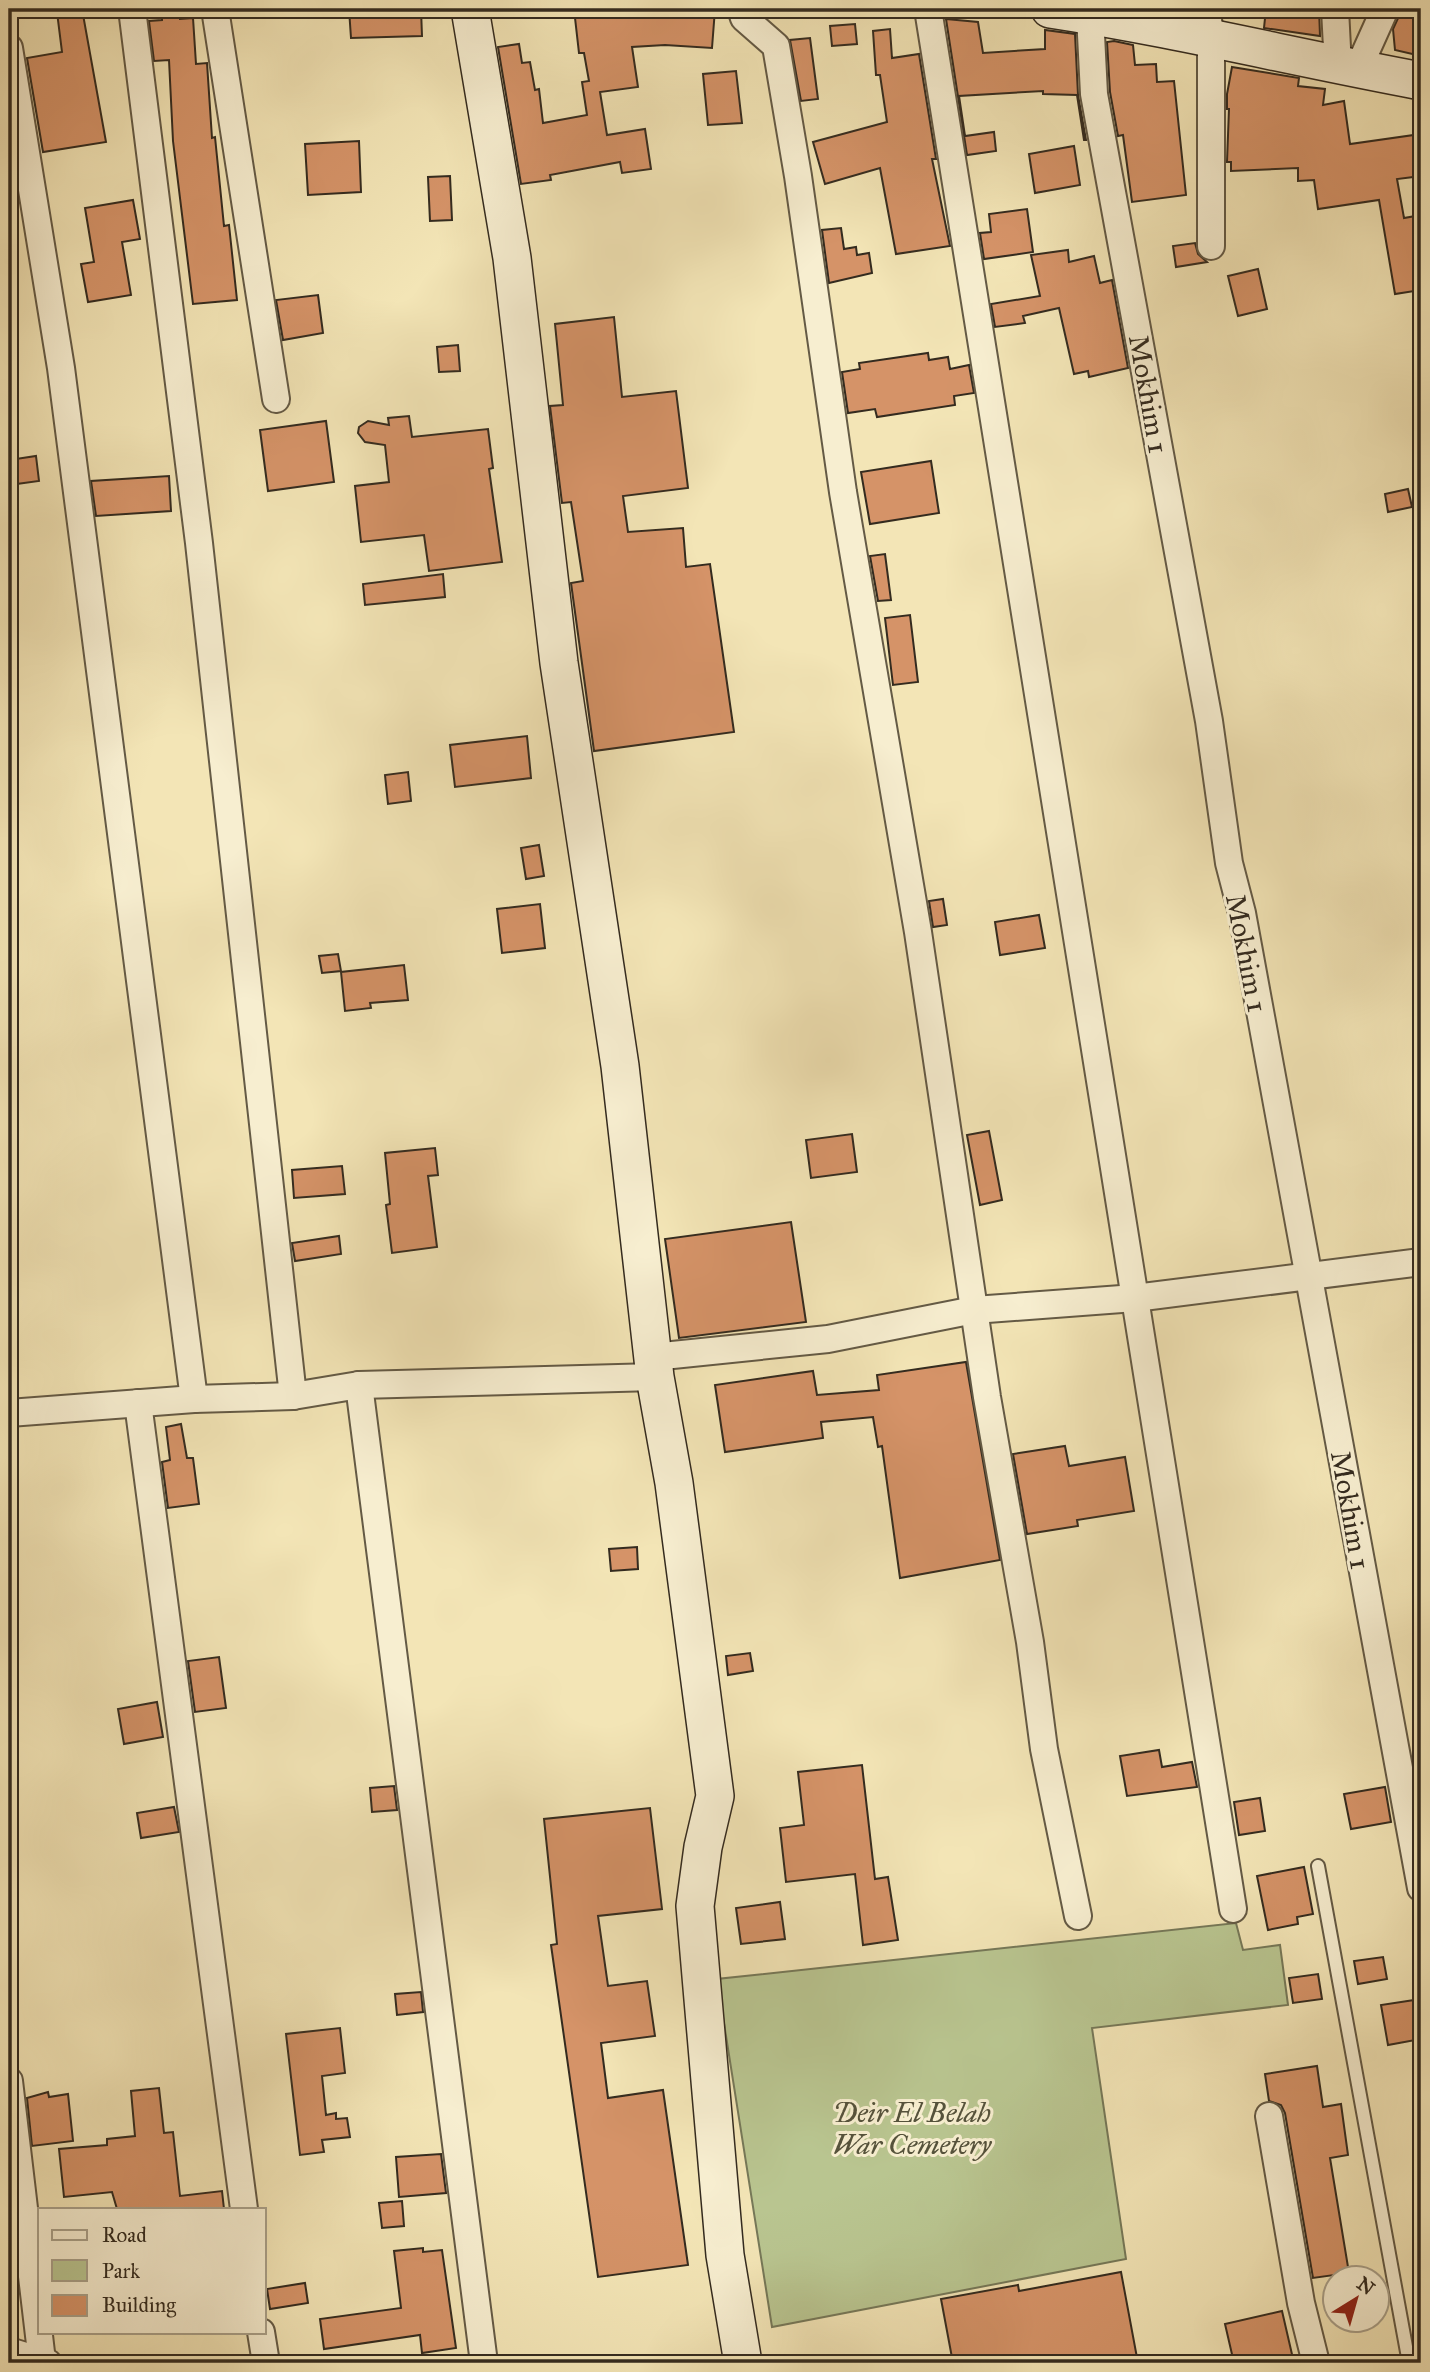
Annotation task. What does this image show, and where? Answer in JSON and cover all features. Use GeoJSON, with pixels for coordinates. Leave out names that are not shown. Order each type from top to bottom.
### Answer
{"type":"FeatureCollection","features":[{"type":"Feature","properties":{"kind":"street"},"geometry":{"type":"LineString","coordinates":[[132,9],[199,543],[293,1395]]}},
{"type":"Feature","properties":{"kind":"street"},"geometry":{"type":"LineString","coordinates":[[215,9],[276,399]]}},
{"type":"Feature","properties":{"kind":"street"},"geometry":{"type":"LineString","coordinates":[[470,9],[512,258],[559,663],[620,1066],[654,1367],[674,1483],[715,1796],[703,1847],[695,1906],[725,2255],[743,2363]]}},
{"type":"Feature","properties":{"kind":"street"},"geometry":{"type":"LineString","coordinates":[[741,9],[744,18],[776,46],[799,176],[843,492],[918,932],[974,1310],[1030,1642],[1044,1749],[1078,1916]]}},
{"type":"Feature","properties":{"kind":"street"},"geometry":{"type":"LineString","coordinates":[[928,9],[1234,1909]]}},
{"type":"Feature","properties":{"kind":"street"},"geometry":{"type":"LineString","coordinates":[[1050,9],[1090,15],[1209,23],[1348,68],[1421,81]]}},
{"type":"Feature","properties":{"kind":"street"},"geometry":{"type":"LineString","coordinates":[[1335,9],[1348,68]]}},
{"type":"Feature","properties":{"kind":"street"},"geometry":{"type":"LineString","coordinates":[[1348,68],[1385,9]]}},
{"type":"Feature","properties":{"kind":"street","name":"Mokhim 1"},"geometry":{"type":"LineString","coordinates":[[1090,15],[1094,94],[1209,721],[1229,863],[1242,913],[1421,1888]]}},
{"type":"Feature","properties":{"kind":"street"},"geometry":{"type":"LineString","coordinates":[[1209,23],[1211,246]]}},
{"type":"Feature","properties":{"kind":"street"},"geometry":{"type":"LineString","coordinates":[[9,48],[61,368],[194,1399]]}},
{"type":"Feature","properties":{"kind":"street"},"geometry":{"type":"LineString","coordinates":[[9,1413],[194,1399],[293,1395],[359,1385],[654,1367],[828,1339],[974,1310],[1135,1298],[1421,1262]]}},
{"type":"Feature","properties":{"kind":"street"},"geometry":{"type":"LineString","coordinates":[[359,1385],[484,2363]]}},
{"type":"Feature","properties":{"kind":"street"},"geometry":{"type":"LineString","coordinates":[[138,1403],[244,2208]]}},
{"type":"Feature","properties":{"kind":"street"},"geometry":{"type":"LineString","coordinates":[[9,2081],[38,2307]]}},
{"type":"Feature","properties":{"kind":"street"},"geometry":{"type":"LineString","coordinates":[[1269,2116],[1301,2303],[1316,2363]]}},
{"type":"Feature","properties":{"kind":"street"},"geometry":{"type":"LineString","coordinates":[[9,2351],[45,2362],[41,2334]]}},
{"type":"Feature","properties":{"kind":"street"},"geometry":{"type":"LineString","coordinates":[[261,2334],[266,2363]]}},
{"type":"Feature","properties":{"kind":"lane"},"geometry":{"type":"LineString","coordinates":[[1318,1866],[1409,2363]]}},
{"type":"Feature","properties":{"kind":"green space","name":"Deir El Belah War Cemetery"},"geometry":{"type":"Polygon","coordinates":[[[1236,1923],[1243,1950],[1280,1945],[1288,2005],[1092,2028],[1126,2259],[772,2327],[717,1979],[1236,1923]]]}},
{"type":"Feature","properties":{"kind":"building"},"geometry":{"type":"Polygon","coordinates":[[[82,9],[106,142],[43,152],[27,58],[62,52],[57,12],[82,9]]]}},
{"type":"Feature","properties":{"kind":"building"},"geometry":{"type":"Polygon","coordinates":[[[349,9],[421,9],[422,36],[351,38],[349,9]]]}},
{"type":"Feature","properties":{"kind":"building"},"geometry":{"type":"Polygon","coordinates":[[[574,9],[715,9],[712,48],[665,45],[632,47],[638,87],[600,92],[607,135],[645,129],[651,169],[622,173],[620,162],[550,175],[551,180],[521,184],[498,47],[519,44],[522,63],[530,62],[535,90],[539,89],[543,123],[587,115],[582,82],[589,81],[584,53],[579,53],[574,9]]]}},
{"type":"Feature","properties":{"kind":"building"},"geometry":{"type":"Polygon","coordinates":[[[1266,9],[1319,9],[1320,36],[1264,28],[1266,9]]]}},
{"type":"Feature","properties":{"kind":"building"},"geometry":{"type":"Polygon","coordinates":[[[180,10],[180,19],[193,18],[196,64],[207,63],[212,138],[215,137],[224,226],[229,225],[237,300],[193,304],[173,141],[169,60],[154,61],[149,21],[162,20],[162,11],[180,10]]]}},
{"type":"Feature","properties":{"kind":"building"},"geometry":{"type":"Polygon","coordinates":[[[1421,14],[1421,56],[1395,50],[1393,29],[1399,16],[1421,14]]]}},
{"type":"Feature","properties":{"kind":"building"},"geometry":{"type":"Polygon","coordinates":[[[946,19],[978,22],[983,53],[1045,49],[1045,30],[1075,34],[1078,95],[1086,140],[1077,95],[1043,94],[1043,91],[959,96],[965,136],[994,132],[996,151],[967,155],[946,19]]]}},
{"type":"Feature","properties":{"kind":"building"},"geometry":{"type":"Polygon","coordinates":[[[855,24],[857,44],[832,46],[830,26],[855,24]]]}},
{"type":"Feature","properties":{"kind":"building"},"geometry":{"type":"Polygon","coordinates":[[[890,29],[892,58],[919,54],[936,159],[932,159],[950,246],[896,254],[880,168],[825,184],[813,142],[887,122],[880,75],[876,75],[873,31],[890,29]]]}},
{"type":"Feature","properties":{"kind":"building"},"geometry":{"type":"Polygon","coordinates":[[[810,38],[818,99],[801,101],[790,40],[810,38]]]}},
{"type":"Feature","properties":{"kind":"building"},"geometry":{"type":"Polygon","coordinates":[[[1107,42],[1133,45],[1135,65],[1156,64],[1157,82],[1174,81],[1186,195],[1132,202],[1123,135],[1118,136],[1110,92],[1107,42]]]}},
{"type":"Feature","properties":{"kind":"building"},"geometry":{"type":"Polygon","coordinates":[[[1232,67],[1299,78],[1298,86],[1325,89],[1323,105],[1344,101],[1350,144],[1421,134],[1421,176],[1397,179],[1404,218],[1421,215],[1421,290],[1395,294],[1379,200],[1318,209],[1314,180],[1298,181],[1298,168],[1231,171],[1231,162],[1227,162],[1227,94],[1232,67]]]}},
{"type":"Feature","properties":{"kind":"building"},"geometry":{"type":"Polygon","coordinates":[[[736,71],[742,123],[708,125],[703,74],[736,71]]]}},
{"type":"Feature","properties":{"kind":"building"},"geometry":{"type":"Polygon","coordinates":[[[359,141],[361,192],[308,195],[305,144],[359,141]]]}},
{"type":"Feature","properties":{"kind":"building"},"geometry":{"type":"Polygon","coordinates":[[[1074,146],[1080,185],[1035,193],[1029,154],[1074,146]]]}},
{"type":"Feature","properties":{"kind":"building"},"geometry":{"type":"Polygon","coordinates":[[[450,176],[452,220],[430,221],[428,177],[450,176]]]}},
{"type":"Feature","properties":{"kind":"building"},"geometry":{"type":"Polygon","coordinates":[[[133,200],[140,239],[122,242],[131,295],[88,302],[81,264],[94,262],[85,208],[133,200]]]}},
{"type":"Feature","properties":{"kind":"building"},"geometry":{"type":"Polygon","coordinates":[[[1027,209],[1033,252],[984,259],[980,233],[991,232],[989,214],[1027,209]]]}},
{"type":"Feature","properties":{"kind":"building"},"geometry":{"type":"Polygon","coordinates":[[[841,228],[844,249],[856,247],[857,255],[869,253],[872,273],[829,283],[822,230],[841,228]]]}},
{"type":"Feature","properties":{"kind":"building"},"geometry":{"type":"Polygon","coordinates":[[[1195,243],[1198,254],[1207,262],[1176,267],[1173,246],[1195,243]]]}},
{"type":"Feature","properties":{"kind":"building"},"geometry":{"type":"Polygon","coordinates":[[[1068,250],[1069,262],[1094,256],[1100,283],[1112,280],[1128,368],[1089,377],[1088,371],[1074,374],[1059,308],[1023,316],[1025,323],[995,327],[991,304],[1040,296],[1031,255],[1068,250]]]}},
{"type":"Feature","properties":{"kind":"building"},"geometry":{"type":"Polygon","coordinates":[[[1258,269],[1267,309],[1238,316],[1228,276],[1258,269]]]}},
{"type":"Feature","properties":{"kind":"building"},"geometry":{"type":"Polygon","coordinates":[[[318,295],[323,333],[283,340],[276,300],[318,295]]]}},
{"type":"Feature","properties":{"kind":"building"},"geometry":{"type":"Polygon","coordinates":[[[614,317],[622,397],[676,391],[688,488],[623,496],[628,532],[683,528],[686,567],[710,564],[734,732],[594,751],[571,583],[583,581],[571,502],[562,503],[550,406],[563,405],[555,324],[614,317]]]}},
{"type":"Feature","properties":{"kind":"building"},"geometry":{"type":"Polygon","coordinates":[[[458,345],[460,371],[439,372],[437,347],[458,345]]]}},
{"type":"Feature","properties":{"kind":"building"},"geometry":{"type":"Polygon","coordinates":[[[928,353],[929,360],[948,357],[950,369],[969,365],[974,393],[954,396],[955,405],[877,417],[875,409],[848,413],[842,372],[860,369],[859,363],[928,353]]]}},
{"type":"Feature","properties":{"kind":"building"},"geometry":{"type":"Polygon","coordinates":[[[409,416],[412,437],[488,429],[493,468],[489,469],[502,562],[429,571],[424,535],[361,542],[355,486],[389,482],[385,445],[365,442],[358,433],[359,427],[368,421],[389,425],[388,418],[409,416]]]}},
{"type":"Feature","properties":{"kind":"building"},"geometry":{"type":"Polygon","coordinates":[[[326,421],[334,482],[268,491],[260,430],[326,421]]]}},
{"type":"Feature","properties":{"kind":"building"},"geometry":{"type":"Polygon","coordinates":[[[36,456],[39,481],[9,485],[9,460],[36,456]]]}},
{"type":"Feature","properties":{"kind":"building"},"geometry":{"type":"Polygon","coordinates":[[[931,461],[939,513],[870,524],[861,472],[931,461]]]}},
{"type":"Feature","properties":{"kind":"building"},"geometry":{"type":"Polygon","coordinates":[[[169,476],[171,511],[96,516],[91,481],[169,476]]]}},
{"type":"Feature","properties":{"kind":"building"},"geometry":{"type":"Polygon","coordinates":[[[1408,489],[1412,507],[1388,512],[1385,494],[1408,489]]]}},
{"type":"Feature","properties":{"kind":"building"},"geometry":{"type":"Polygon","coordinates":[[[885,554],[891,600],[878,601],[870,556],[885,554]]]}},
{"type":"Feature","properties":{"kind":"building"},"geometry":{"type":"Polygon","coordinates":[[[443,574],[445,597],[365,605],[363,584],[443,574]]]}},
{"type":"Feature","properties":{"kind":"building"},"geometry":{"type":"Polygon","coordinates":[[[910,615],[918,682],[893,685],[885,618],[910,615]]]}},
{"type":"Feature","properties":{"kind":"building"},"geometry":{"type":"Polygon","coordinates":[[[527,736],[531,778],[455,787],[450,745],[527,736]]]}},
{"type":"Feature","properties":{"kind":"building"},"geometry":{"type":"Polygon","coordinates":[[[408,772],[411,801],[388,804],[385,775],[408,772]]]}},
{"type":"Feature","properties":{"kind":"building"},"geometry":{"type":"Polygon","coordinates":[[[539,845],[544,876],[526,879],[521,848],[539,845]]]}},
{"type":"Feature","properties":{"kind":"building"},"geometry":{"type":"Polygon","coordinates":[[[943,899],[947,925],[933,927],[929,901],[943,899]]]}},
{"type":"Feature","properties":{"kind":"building"},"geometry":{"type":"Polygon","coordinates":[[[540,904],[545,948],[502,953],[497,909],[540,904]]]}},
{"type":"Feature","properties":{"kind":"building"},"geometry":{"type":"Polygon","coordinates":[[[1039,915],[1045,948],[1000,955],[995,922],[1039,915]]]}},
{"type":"Feature","properties":{"kind":"building"},"geometry":{"type":"Polygon","coordinates":[[[338,954],[341,971],[322,973],[319,956],[338,954]]]}},
{"type":"Feature","properties":{"kind":"building"},"geometry":{"type":"Polygon","coordinates":[[[404,965],[408,1000],[370,1003],[371,1008],[345,1011],[341,972],[404,965]]]}},
{"type":"Feature","properties":{"kind":"building"},"geometry":{"type":"Polygon","coordinates":[[[989,1131],[1002,1200],[980,1205],[967,1135],[989,1131]]]}},
{"type":"Feature","properties":{"kind":"building"},"geometry":{"type":"Polygon","coordinates":[[[852,1134],[857,1172],[811,1178],[806,1140],[852,1134]]]}},
{"type":"Feature","properties":{"kind":"building"},"geometry":{"type":"Polygon","coordinates":[[[435,1148],[438,1175],[428,1176],[437,1247],[392,1253],[386,1205],[390,1204],[385,1153],[435,1148]]]}},
{"type":"Feature","properties":{"kind":"building"},"geometry":{"type":"Polygon","coordinates":[[[342,1166],[345,1194],[294,1198],[292,1170],[342,1166]]]}},
{"type":"Feature","properties":{"kind":"building"},"geometry":{"type":"Polygon","coordinates":[[[791,1222],[806,1322],[679,1338],[665,1239],[791,1222]]]}},
{"type":"Feature","properties":{"kind":"building"},"geometry":{"type":"Polygon","coordinates":[[[339,1236],[341,1254],[295,1261],[292,1243],[339,1236]]]}},
{"type":"Feature","properties":{"kind":"building"},"geometry":{"type":"Polygon","coordinates":[[[966,1362],[1000,1560],[900,1578],[882,1446],[878,1447],[873,1417],[821,1422],[823,1438],[725,1452],[715,1385],[813,1371],[817,1395],[879,1390],[877,1375],[966,1362]]]}},
{"type":"Feature","properties":{"kind":"building"},"geometry":{"type":"Polygon","coordinates":[[[181,1424],[187,1458],[193,1458],[199,1504],[168,1508],[162,1462],[170,1460],[166,1427],[181,1424]]]}},
{"type":"Feature","properties":{"kind":"building"},"geometry":{"type":"Polygon","coordinates":[[[1065,1446],[1069,1466],[1125,1457],[1134,1511],[1077,1520],[1078,1526],[1027,1534],[1013,1454],[1065,1446]]]}},
{"type":"Feature","properties":{"kind":"building"},"geometry":{"type":"Polygon","coordinates":[[[637,1547],[638,1569],[611,1571],[609,1549],[637,1547]]]}},
{"type":"Feature","properties":{"kind":"building"},"geometry":{"type":"Polygon","coordinates":[[[750,1653],[753,1671],[728,1675],[726,1656],[750,1653]]]}},
{"type":"Feature","properties":{"kind":"building"},"geometry":{"type":"Polygon","coordinates":[[[219,1657],[226,1708],[195,1712],[188,1661],[219,1657]]]}},
{"type":"Feature","properties":{"kind":"building"},"geometry":{"type":"Polygon","coordinates":[[[157,1702],[163,1737],[124,1744],[118,1709],[157,1702]]]}},
{"type":"Feature","properties":{"kind":"building"},"geometry":{"type":"Polygon","coordinates":[[[1159,1750],[1162,1767],[1192,1762],[1197,1787],[1127,1796],[1120,1756],[1159,1750]]]}},
{"type":"Feature","properties":{"kind":"building"},"geometry":{"type":"Polygon","coordinates":[[[862,1765],[875,1879],[888,1877],[898,1940],[863,1945],[855,1874],[786,1882],[780,1828],[804,1825],[798,1772],[862,1765]]]}},
{"type":"Feature","properties":{"kind":"building"},"geometry":{"type":"Polygon","coordinates":[[[394,1786],[397,1810],[372,1812],[370,1788],[394,1786]]]}},
{"type":"Feature","properties":{"kind":"building"},"geometry":{"type":"Polygon","coordinates":[[[1385,1787],[1391,1822],[1351,1829],[1344,1794],[1385,1787]]]}},
{"type":"Feature","properties":{"kind":"building"},"geometry":{"type":"Polygon","coordinates":[[[1260,1798],[1265,1831],[1239,1835],[1234,1802],[1260,1798]]]}},
{"type":"Feature","properties":{"kind":"building"},"geometry":{"type":"Polygon","coordinates":[[[174,1807],[179,1832],[141,1838],[137,1813],[174,1807]]]}},
{"type":"Feature","properties":{"kind":"building"},"geometry":{"type":"Polygon","coordinates":[[[650,1808],[662,1909],[598,1916],[608,1986],[647,1981],[655,2036],[601,2043],[608,2098],[663,2090],[688,2265],[598,2277],[551,1945],[557,1944],[544,1819],[650,1808]]]}},
{"type":"Feature","properties":{"kind":"building"},"geometry":{"type":"Polygon","coordinates":[[[1304,1867],[1313,1914],[1297,1917],[1298,1924],[1268,1930],[1257,1876],[1304,1867]]]}},
{"type":"Feature","properties":{"kind":"building"},"geometry":{"type":"Polygon","coordinates":[[[780,1902],[785,1939],[741,1944],[736,1908],[780,1902]]]}},
{"type":"Feature","properties":{"kind":"building"},"geometry":{"type":"Polygon","coordinates":[[[1383,1957],[1387,1979],[1358,1984],[1354,1961],[1383,1957]]]}},
{"type":"Feature","properties":{"kind":"building"},"geometry":{"type":"Polygon","coordinates":[[[1318,1974],[1322,1999],[1293,2003],[1289,1978],[1318,1974]]]}},
{"type":"Feature","properties":{"kind":"building"},"geometry":{"type":"Polygon","coordinates":[[[421,1992],[423,2012],[397,2015],[395,1994],[421,1992]]]}},
{"type":"Feature","properties":{"kind":"building"},"geometry":{"type":"Polygon","coordinates":[[[1421,1999],[1421,2039],[1388,2045],[1381,2005],[1421,1999]]]}},
{"type":"Feature","properties":{"kind":"building"},"geometry":{"type":"Polygon","coordinates":[[[340,2028],[345,2073],[322,2076],[326,2115],[336,2113],[336,2119],[347,2118],[350,2137],[322,2140],[324,2152],[300,2155],[286,2034],[340,2028]]]}},
{"type":"Feature","properties":{"kind":"building"},"geometry":{"type":"Polygon","coordinates":[[[1317,2066],[1323,2107],[1341,2104],[1348,2155],[1330,2158],[1348,2264],[1322,2264],[1322,2277],[1313,2278],[1285,2113],[1281,2105],[1269,2101],[1265,2074],[1317,2066]]]}},
{"type":"Feature","properties":{"kind":"building"},"geometry":{"type":"Polygon","coordinates":[[[159,2088],[164,2133],[173,2132],[180,2196],[222,2191],[224,2208],[117,2208],[112,2192],[64,2197],[59,2149],[107,2145],[107,2139],[135,2136],[131,2091],[159,2088]]]}},
{"type":"Feature","properties":{"kind":"building"},"geometry":{"type":"Polygon","coordinates":[[[48,2092],[49,2097],[68,2094],[73,2141],[32,2146],[27,2098],[48,2092]]]}},
{"type":"Feature","properties":{"kind":"building"},"geometry":{"type":"Polygon","coordinates":[[[441,2154],[446,2193],[399,2197],[396,2157],[441,2154]]]}},
{"type":"Feature","properties":{"kind":"building"},"geometry":{"type":"Polygon","coordinates":[[[402,2201],[404,2226],[382,2228],[379,2203],[402,2201]]]}},
{"type":"Feature","properties":{"kind":"building"},"geometry":{"type":"Polygon","coordinates":[[[423,2248],[423,2252],[442,2250],[456,2348],[422,2353],[420,2335],[324,2349],[320,2319],[401,2308],[394,2251],[423,2248]]]}},
{"type":"Feature","properties":{"kind":"building"},"geometry":{"type":"Polygon","coordinates":[[[1121,2272],[1138,2363],[953,2363],[941,2299],[1018,2285],[1019,2291],[1121,2272]]]}},
{"type":"Feature","properties":{"kind":"building"},"geometry":{"type":"Polygon","coordinates":[[[305,2283],[308,2303],[270,2309],[267,2289],[305,2283]]]}},
{"type":"Feature","properties":{"kind":"building"},"geometry":{"type":"Polygon","coordinates":[[[1282,2311],[1294,2363],[1234,2363],[1225,2324],[1282,2311]]]}}]}
